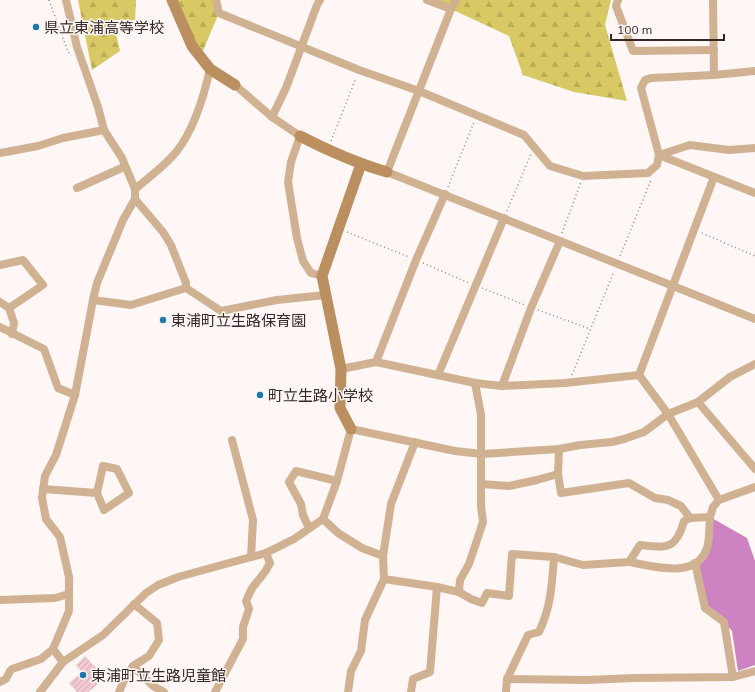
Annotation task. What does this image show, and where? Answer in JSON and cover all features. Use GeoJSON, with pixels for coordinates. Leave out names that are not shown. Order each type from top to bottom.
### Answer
{"type":"FeatureCollection","features":[{"type":"Feature","properties":{"kind":"street"},"geometry":{"type":"LineString","coordinates":[[0,682],[6,679],[12,669],[41,658],[53,649],[69,611],[69,577],[60,537],[46,519],[42,498],[44,476],[56,455],[75,395],[97,283],[123,220],[135,199],[135,189],[124,167],[122,158],[104,130],[98,107],[77,47],[66,0]]}},
{"type":"Feature","properties":{"kind":"street"},"geometry":{"type":"LineString","coordinates":[[172,0],[192,46],[210,69],[235,85],[272,117],[300,136],[361,164],[387,172],[445,194],[755,320]]}},
{"type":"Feature","properties":{"kind":"street"},"geometry":{"type":"LineString","coordinates":[[216,0],[219,12],[359,70],[418,91],[524,135],[534,145],[550,166],[583,176],[648,173],[657,165],[659,155],[641,88],[644,80],[651,78],[714,75],[755,71]]}},
{"type":"Feature","properties":{"kind":"street"},"geometry":{"type":"LineString","coordinates":[[272,117],[286,88],[320,0]]}},
{"type":"Feature","properties":{"kind":"street"},"geometry":{"type":"LineString","coordinates":[[427,0],[451,9]]}},
{"type":"Feature","properties":{"kind":"street"},"geometry":{"type":"LineString","coordinates":[[387,172],[418,91],[456,0]]}},
{"type":"Feature","properties":{"kind":"street"},"geometry":{"type":"LineString","coordinates":[[618,0],[616,6],[633,51],[714,50]]}},
{"type":"Feature","properties":{"kind":"street"},"geometry":{"type":"LineString","coordinates":[[713,0],[714,75]]}},
{"type":"Feature","properties":{"kind":"street"},"geometry":{"type":"LineString","coordinates":[[135,189],[176,152],[186,137],[204,95],[210,69]]}},
{"type":"Feature","properties":{"kind":"street"},"geometry":{"type":"LineString","coordinates":[[0,153],[38,146],[63,138],[104,130]]}},
{"type":"Feature","properties":{"kind":"street"},"geometry":{"type":"LineString","coordinates":[[300,136],[291,162],[288,182],[289,189],[297,238],[303,261],[311,273],[322,276]]}},
{"type":"Feature","properties":{"kind":"street"},"geometry":{"type":"LineString","coordinates":[[659,155],[690,145],[729,150],[755,148]]}},
{"type":"Feature","properties":{"kind":"street"},"geometry":{"type":"LineString","coordinates":[[659,155],[755,193]]}},
{"type":"Feature","properties":{"kind":"street"},"geometry":{"type":"LineString","coordinates":[[40,692],[63,662],[103,635],[146,593],[165,582],[178,577],[266,553],[294,539],[323,519],[337,480],[351,429],[340,408],[341,369],[322,276],[361,164]]}},
{"type":"Feature","properties":{"kind":"street"},"geometry":{"type":"LineString","coordinates":[[77,188],[124,167]]}},
{"type":"Feature","properties":{"kind":"street"},"geometry":{"type":"LineString","coordinates":[[639,375],[714,177]]}},
{"type":"Feature","properties":{"kind":"street"},"geometry":{"type":"LineString","coordinates":[[376,362],[416,260],[445,194]]}},
{"type":"Feature","properties":{"kind":"street"},"geometry":{"type":"LineString","coordinates":[[135,199],[172,245],[186,283],[186,288]]}},
{"type":"Feature","properties":{"kind":"street"},"geometry":{"type":"LineString","coordinates":[[438,375],[504,218]]}},
{"type":"Feature","properties":{"kind":"street"},"geometry":{"type":"LineString","coordinates":[[502,386],[531,308],[560,240]]}},
{"type":"Feature","properties":{"kind":"street"},"geometry":{"type":"LineString","coordinates":[[0,265],[23,260],[43,285],[9,308]]}},
{"type":"Feature","properties":{"kind":"street"},"geometry":{"type":"LineString","coordinates":[[186,288],[221,311],[276,300],[325,296]]}},
{"type":"Feature","properties":{"kind":"street"},"geometry":{"type":"LineString","coordinates":[[93,300],[131,305],[186,288]]}},
{"type":"Feature","properties":{"kind":"street"},"geometry":{"type":"LineString","coordinates":[[0,302],[9,308],[14,323],[12,334]]}},
{"type":"Feature","properties":{"kind":"street"},"geometry":{"type":"LineString","coordinates":[[0,328],[44,349],[58,388],[75,395]]}},
{"type":"Feature","properties":{"kind":"street"},"geometry":{"type":"LineString","coordinates":[[341,369],[376,362],[475,383],[502,386],[569,382],[639,375]]}},
{"type":"Feature","properties":{"kind":"street"},"geometry":{"type":"LineString","coordinates":[[351,429],[482,454],[558,449],[612,442],[624,440],[644,432],[668,414],[698,402],[730,377],[755,364]]}},
{"type":"Feature","properties":{"kind":"street"},"geometry":{"type":"LineString","coordinates":[[639,375],[668,414],[719,500]]}},
{"type":"Feature","properties":{"kind":"street"},"geometry":{"type":"LineString","coordinates":[[459,592],[460,580],[469,564],[482,522],[481,415],[475,383]]}},
{"type":"Feature","properties":{"kind":"street"},"geometry":{"type":"LineString","coordinates":[[698,402],[755,469]]}},
{"type":"Feature","properties":{"kind":"street"},"geometry":{"type":"LineString","coordinates":[[232,440],[252,520],[251,557]]}},
{"type":"Feature","properties":{"kind":"street"},"geometry":{"type":"LineString","coordinates":[[348,692],[351,671],[361,651],[365,620],[384,580],[383,556],[392,504],[415,442]]}},
{"type":"Feature","properties":{"kind":"street"},"geometry":{"type":"LineString","coordinates":[[558,449],[560,493],[629,483],[655,498],[668,500],[681,506],[690,518]]}},
{"type":"Feature","properties":{"kind":"street"},"geometry":{"type":"LineString","coordinates":[[102,466],[116,469],[129,493],[104,510],[98,493],[102,466]]}},
{"type":"Feature","properties":{"kind":"street"},"geometry":{"type":"LineString","coordinates":[[309,528],[303,515],[302,504],[289,482],[296,470],[337,480]]}},
{"type":"Feature","properties":{"kind":"street"},"geometry":{"type":"LineString","coordinates":[[481,484],[509,486],[558,474]]}},
{"type":"Feature","properties":{"kind":"street"},"geometry":{"type":"LineString","coordinates":[[384,580],[437,587],[459,592],[470,600],[482,603],[487,593],[509,596],[512,554],[554,557],[583,565],[629,562],[681,569],[695,563],[702,557],[708,547],[712,507],[719,500],[755,487]]}},
{"type":"Feature","properties":{"kind":"street"},"geometry":{"type":"LineString","coordinates":[[43,489],[98,493]]}},
{"type":"Feature","properties":{"kind":"street"},"geometry":{"type":"LineString","coordinates":[[629,562],[640,545],[660,547],[670,546],[681,533],[684,521],[690,518],[710,517]]}},
{"type":"Feature","properties":{"kind":"street"},"geometry":{"type":"LineString","coordinates":[[323,519],[338,533],[362,548],[383,556]]}},
{"type":"Feature","properties":{"kind":"street"},"geometry":{"type":"LineString","coordinates":[[215,692],[243,639],[243,627],[249,609],[246,601],[253,587],[261,579],[270,563],[266,553]]}},
{"type":"Feature","properties":{"kind":"street"},"geometry":{"type":"LineString","coordinates":[[506,692],[507,679],[528,635],[539,632],[544,622],[551,598],[554,557]]}},
{"type":"Feature","properties":{"kind":"street"},"geometry":{"type":"LineString","coordinates":[[695,563],[705,608],[724,622],[733,677]]}},
{"type":"Feature","properties":{"kind":"street"},"geometry":{"type":"LineString","coordinates":[[412,692],[413,679],[430,672],[437,587]]}},
{"type":"Feature","properties":{"kind":"street"},"geometry":{"type":"LineString","coordinates":[[0,600],[55,598],[69,594]]}},
{"type":"Feature","properties":{"kind":"street"},"geometry":{"type":"LineString","coordinates":[[119,692],[125,678],[133,666],[149,656],[159,640],[157,623],[134,604]]}},
{"type":"Feature","properties":{"kind":"street"},"geometry":{"type":"LineString","coordinates":[[53,649],[63,662]]}},
{"type":"Feature","properties":{"kind":"street"},"geometry":{"type":"LineString","coordinates":[[133,666],[153,686],[164,692]]}},
{"type":"Feature","properties":{"kind":"street"},"geometry":{"type":"LineString","coordinates":[[507,679],[586,680],[733,677],[755,670]]}},
{"type":"Feature","properties":{"kind":"path"},"geometry":{"type":"LineString","coordinates":[[49,0],[68,52],[83,64]]}},
{"type":"Feature","properties":{"kind":"path"},"geometry":{"type":"LineString","coordinates":[[328,150],[359,70]]}},
{"type":"Feature","properties":{"kind":"path"},"geometry":{"type":"LineString","coordinates":[[445,194],[476,115]]}},
{"type":"Feature","properties":{"kind":"path"},"geometry":{"type":"LineString","coordinates":[[504,218],[534,145]]}},
{"type":"Feature","properties":{"kind":"path"},"geometry":{"type":"LineString","coordinates":[[560,240],[583,176]]}},
{"type":"Feature","properties":{"kind":"path"},"geometry":{"type":"LineString","coordinates":[[569,382],[651,179]]}},
{"type":"Feature","properties":{"kind":"path"},"geometry":{"type":"LineString","coordinates":[[338,229],[531,308],[590,329]]}},
{"type":"Feature","properties":{"kind":"path"},"geometry":{"type":"LineString","coordinates":[[694,230],[755,256]]}},
{"type":"Feature","properties":{"kind":"green space"},"geometry":{"type":"Polygon","coordinates":[[[78,0],[136,0],[135,20],[113,20],[120,51],[92,70],[78,0]]]}},
{"type":"Feature","properties":{"kind":"green space"},"geometry":{"type":"Polygon","coordinates":[[[176,0],[216,0],[219,13],[202,53],[184,23],[176,0]]]}},
{"type":"Feature","properties":{"kind":"green space"},"geometry":{"type":"Polygon","coordinates":[[[427,0],[611,0],[605,25],[627,101],[574,92],[523,75],[509,36],[451,9],[427,0]]]}},
{"type":"Feature","properties":{"kind":"shaded area"},"geometry":{"type":"Polygon","coordinates":[[[710,517],[747,538],[755,561],[755,665],[738,671],[732,631],[724,622],[705,608],[695,563],[702,557],[710,517]]]}},
{"type":"Feature","properties":{"kind":"building"},"geometry":{"type":"Polygon","coordinates":[[[85,656],[105,678],[88,692],[77,692],[69,683],[82,672],[76,665],[85,656]]]}},
{"type":"Feature","properties":{"kind":"place","name":"県立東浦高等学校"},"geometry":{"type":"Point","coordinates":[36,27]}},
{"type":"Feature","properties":{"kind":"place","name":"東浦町立生路保育園"},"geometry":{"type":"Point","coordinates":[163,320]}},
{"type":"Feature","properties":{"kind":"place","name":"町立生路小学校"},"geometry":{"type":"Point","coordinates":[260,395]}},
{"type":"Feature","properties":{"kind":"place","name":"東浦町立生路児童館"},"geometry":{"type":"Point","coordinates":[83,675]}}]}
